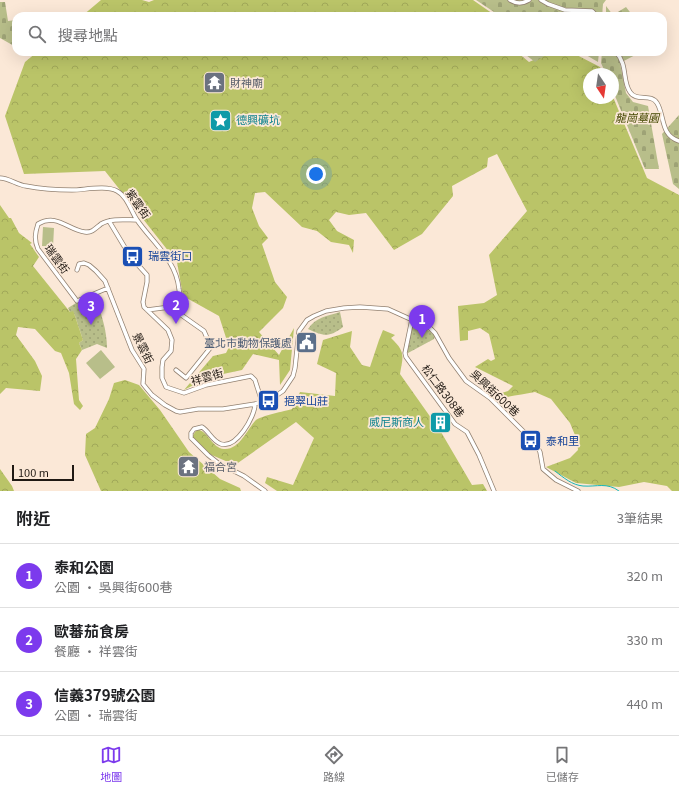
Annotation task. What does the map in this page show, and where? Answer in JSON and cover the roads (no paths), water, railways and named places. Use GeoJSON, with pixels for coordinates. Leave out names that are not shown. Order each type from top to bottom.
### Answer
{"type":"FeatureCollection","features":[{"type":"Feature","properties":{"kind":"street"},"geometry":{"type":"LineString","coordinates":[[510,0],[515,3],[519,3],[529,0]]}},
{"type":"Feature","properties":{"kind":"street"},"geometry":{"type":"LineString","coordinates":[[542,0],[548,4],[565,10],[593,12]]}},
{"type":"Feature","properties":{"kind":"street"},"geometry":{"type":"LineString","coordinates":[[620,56],[629,92],[638,98],[650,98],[654,100],[658,104],[666,132],[673,138],[679,140]]}},
{"type":"Feature","properties":{"kind":"street","name":"紫雲街"},"geometry":{"type":"LineString","coordinates":[[0,178],[25,186],[50,189],[84,190],[110,188],[119,191],[127,201],[137,220],[162,250],[176,272],[179,299],[177,304],[170,307]]}},
{"type":"Feature","properties":{"kind":"street","name":"瑞雲街"},"geometry":{"type":"LineString","coordinates":[[108,288],[77,301],[42,256],[35,242],[38,224],[43,221],[50,221],[66,224],[74,229],[86,233],[109,221],[137,220]]}},
{"type":"Feature","properties":{"kind":"street"},"geometry":{"type":"LineString","coordinates":[[109,221],[130,256],[147,275],[143,302],[144,307],[147,310],[170,307],[204,331],[211,347],[186,378],[176,370]]}},
{"type":"Feature","properties":{"kind":"street","name":"景雲街"},"geometry":{"type":"LineString","coordinates":[[77,270],[79,264],[84,263],[89,265],[105,282],[132,350],[144,369],[143,384],[152,395],[165,405],[180,412],[198,409],[217,410],[262,402]]}},
{"type":"Feature","properties":{"kind":"street","name":"吳興街600巷"},"geometry":{"type":"LineString","coordinates":[[262,402],[278,395],[288,385],[294,372],[299,331],[307,320],[326,311],[360,307],[388,309],[430,328],[435,333],[449,358],[466,381],[490,398],[536,444],[540,452],[542,469],[556,480],[578,491]]}},
{"type":"Feature","properties":{"kind":"street","name":"祥雲街"},"geometry":{"type":"LineString","coordinates":[[147,310],[168,330],[172,340],[171,352],[163,360],[162,367],[162,378],[166,387],[184,393],[206,384],[251,376],[255,380],[262,402]]}},
{"type":"Feature","properties":{"kind":"street","name":"松仁路308巷"},"geometry":{"type":"LineString","coordinates":[[412,319],[405,353],[406,357],[455,424],[467,432],[479,455],[494,491]]}},
{"type":"Feature","properties":{"kind":"street"},"geometry":{"type":"LineString","coordinates":[[255,404],[255,410],[250,421],[236,439],[230,443],[224,444],[218,442],[206,430],[199,426],[194,429],[191,436],[194,441],[218,463],[244,476],[265,491]]}},
{"type":"Feature","properties":{"kind":"waterway"},"geometry":{"type":"LineString","coordinates":[[555,471],[568,481],[575,484],[583,486],[606,486],[615,488],[619,491]]}},
{"type":"Feature","properties":{"kind":"place","name":"財神廟"},"geometry":{"type":"Point","coordinates":[214,83]}},
{"type":"Feature","properties":{"kind":"place","name":"德興礦坑"},"geometry":{"type":"Point","coordinates":[220,120]}},
{"type":"Feature","properties":{"kind":"place","name":"瑞雲街口"},"geometry":{"type":"Point","coordinates":[133,256]}},
{"type":"Feature","properties":{"kind":"place","name":"歐蕃茄食房"},"geometry":{"type":"Point","coordinates":[176,324]}},
{"type":"Feature","properties":{"kind":"place","name":"信義379號公園"},"geometry":{"type":"Point","coordinates":[91,325]}},
{"type":"Feature","properties":{"kind":"place","name":"泰和公園"},"geometry":{"type":"Point","coordinates":[422,338]}},
{"type":"Feature","properties":{"kind":"place","name":"臺北市動物保護處"},"geometry":{"type":"Point","coordinates":[307,343]}},
{"type":"Feature","properties":{"kind":"place","name":"挹翠山莊"},"geometry":{"type":"Point","coordinates":[268,401]}},
{"type":"Feature","properties":{"kind":"place","name":"威尼斯商人"},"geometry":{"type":"Point","coordinates":[440,422]}},
{"type":"Feature","properties":{"kind":"place","name":"泰和里"},"geometry":{"type":"Point","coordinates":[530,441]}},
{"type":"Feature","properties":{"kind":"place","name":"福合宮"},"geometry":{"type":"Point","coordinates":[189,467]}},
{"type":"Feature","properties":{"kind":"park label","name":"龍崗墓園"},"geometry":{"type":"Point","coordinates":[637,118]}}]}
